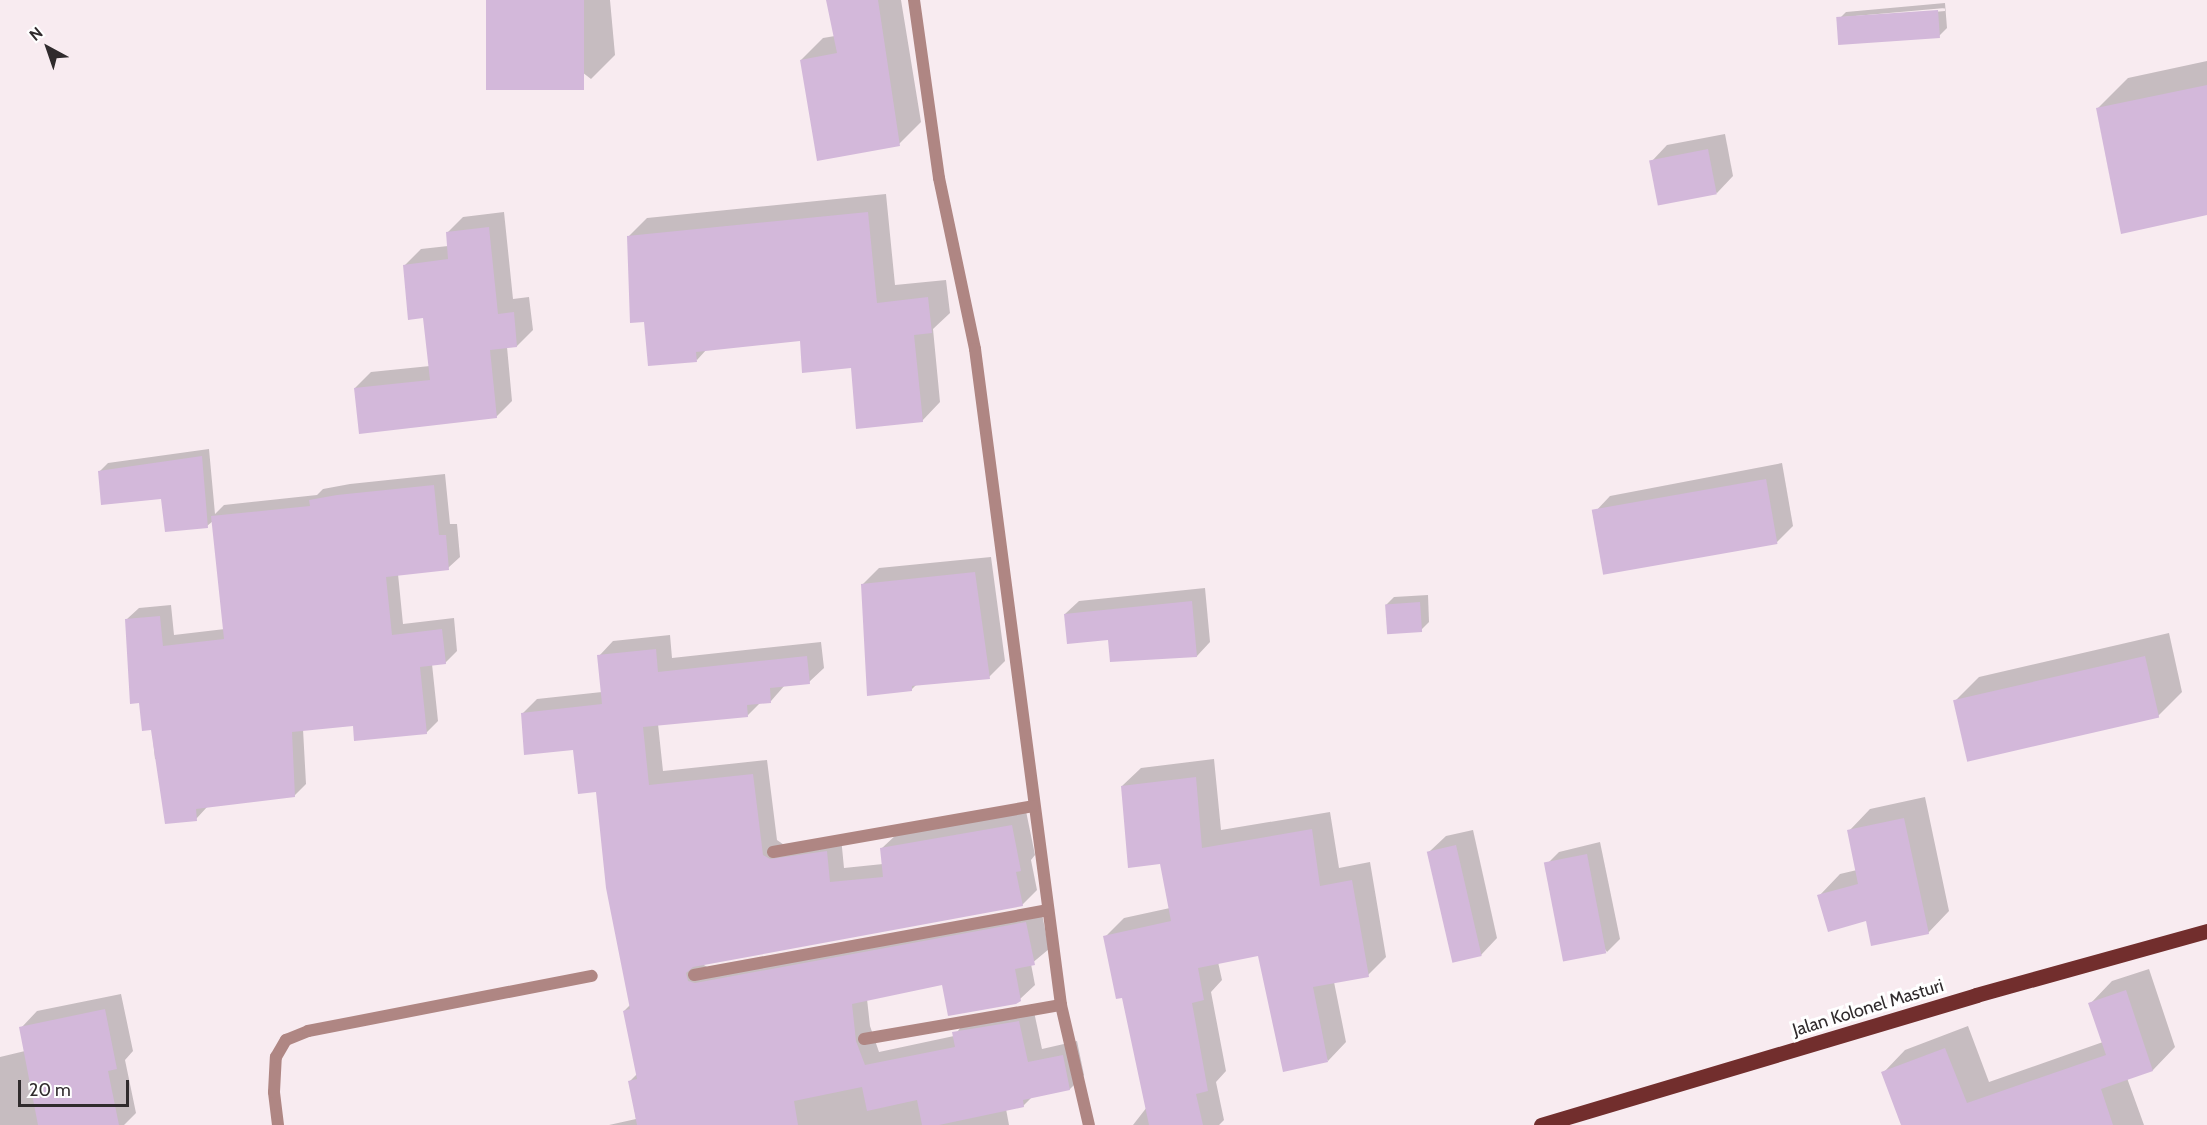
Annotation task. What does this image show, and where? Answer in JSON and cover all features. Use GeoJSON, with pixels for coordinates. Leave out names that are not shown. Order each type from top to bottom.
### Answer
{"type":"FeatureCollection","features":[{"type":"Feature","properties":{"kind":"main road","name":"Jalan Kolonel Masturi"},"geometry":{"type":"LineString","coordinates":[[1541,1125],[1976,995],[2207,931]]}},
{"type":"Feature","properties":{"kind":"street"},"geometry":{"type":"LineString","coordinates":[[914,0],[939,178],[975,349],[1033,806],[1061,1005],[1089,1125]]}},
{"type":"Feature","properties":{"kind":"street"},"geometry":{"type":"LineString","coordinates":[[773,852],[1033,806]]}},
{"type":"Feature","properties":{"kind":"street"},"geometry":{"type":"LineString","coordinates":[[694,975],[1048,910]]}},
{"type":"Feature","properties":{"kind":"street"},"geometry":{"type":"LineString","coordinates":[[278,1125],[274,1092],[276,1058],[286,1040],[308,1031],[592,976]]}},
{"type":"Feature","properties":{"kind":"street"},"geometry":{"type":"LineString","coordinates":[[864,1039],[1061,1005]]}},
{"type":"Feature","properties":{"kind":"building"},"geometry":{"type":"Polygon","coordinates":[[[486,0],[584,0],[584,90],[486,90],[486,0]]]}},
{"type":"Feature","properties":{"kind":"building"},"geometry":{"type":"Polygon","coordinates":[[[826,0],[878,0],[900,146],[817,161],[800,60],[837,53],[826,0]]]}},
{"type":"Feature","properties":{"kind":"building"},"geometry":{"type":"Polygon","coordinates":[[[1938,10],[1940,38],[1838,45],[1836,17],[1938,10]]]}},
{"type":"Feature","properties":{"kind":"building"},"geometry":{"type":"Polygon","coordinates":[[[2207,85],[2207,215],[2121,234],[2096,108],[2207,85]]]}},
{"type":"Feature","properties":{"kind":"building"},"geometry":{"type":"Polygon","coordinates":[[[1708,149],[1717,194],[1658,206],[1649,160],[1708,149]]]}},
{"type":"Feature","properties":{"kind":"building"},"geometry":{"type":"Polygon","coordinates":[[[868,212],[877,303],[928,297],[932,333],[914,335],[923,422],[856,429],[851,368],[802,373],[800,341],[696,352],[697,362],[648,366],[644,322],[630,323],[627,236],[868,212]]]}},
{"type":"Feature","properties":{"kind":"building"},"geometry":{"type":"Polygon","coordinates":[[[489,227],[498,314],[514,312],[517,347],[490,350],[497,418],[359,434],[354,388],[430,380],[423,318],[408,320],[403,265],[448,259],[446,232],[489,227]]]}},
{"type":"Feature","properties":{"kind":"building"},"geometry":{"type":"Polygon","coordinates":[[[202,456],[208,528],[165,532],[161,499],[101,505],[98,471],[202,456]]]}},
{"type":"Feature","properties":{"kind":"building"},"geometry":{"type":"Polygon","coordinates":[[[1766,479],[1777,544],[1603,575],[1592,510],[1766,479]]]}},
{"type":"Feature","properties":{"kind":"building"},"geometry":{"type":"Polygon","coordinates":[[[434,485],[439,535],[446,535],[449,570],[386,577],[392,635],[442,629],[446,664],[420,667],[427,734],[354,741],[353,726],[292,732],[295,797],[196,809],[197,821],[165,824],[151,730],[142,731],[139,703],[130,704],[125,619],[160,616],[163,646],[224,639],[211,516],[310,506],[309,500],[337,495],[434,485]]]}},
{"type":"Feature","properties":{"kind":"building"},"geometry":{"type":"Polygon","coordinates":[[[975,572],[990,679],[912,686],[912,691],[867,696],[861,584],[975,572]]]}},
{"type":"Feature","properties":{"kind":"building"},"geometry":{"type":"Polygon","coordinates":[[[1192,601],[1197,657],[1110,662],[1108,640],[1067,644],[1064,614],[1192,601]]]}},
{"type":"Feature","properties":{"kind":"building"},"geometry":{"type":"Polygon","coordinates":[[[1420,602],[1422,632],[1387,634],[1385,604],[1420,602]]]}},
{"type":"Feature","properties":{"kind":"building"},"geometry":{"type":"Polygon","coordinates":[[[656,649],[658,672],[807,656],[810,684],[770,688],[771,703],[747,705],[748,717],[643,727],[649,785],[753,774],[763,855],[770,859],[827,851],[830,882],[883,877],[880,848],[1012,825],[1021,871],[1016,872],[1023,906],[693,967],[686,973],[688,981],[695,983],[1026,922],[1035,965],[1015,969],[1021,1001],[1016,1004],[948,1016],[942,985],[852,1004],[856,1041],[865,1065],[955,1047],[952,1032],[1019,1021],[1028,1062],[1063,1055],[1070,1090],[1023,1100],[1024,1107],[939,1125],[922,1125],[917,1100],[867,1111],[862,1087],[794,1101],[798,1125],[637,1125],[628,1081],[637,1079],[623,1011],[630,1009],[606,888],[596,792],[578,794],[573,750],[524,755],[521,713],[602,704],[597,655],[656,649]]]}},
{"type":"Feature","properties":{"kind":"building"},"geometry":{"type":"Polygon","coordinates":[[[2145,656],[2159,717],[1967,762],[1953,700],[2145,656]]]}},
{"type":"Feature","properties":{"kind":"building"},"geometry":{"type":"Polygon","coordinates":[[[1196,777],[1202,848],[1312,829],[1320,886],[1352,880],[1369,977],[1313,987],[1328,1062],[1283,1072],[1258,956],[1198,968],[1204,1000],[1192,1003],[1208,1091],[1196,1094],[1203,1125],[1149,1125],[1122,998],[1116,999],[1103,936],[1171,921],[1160,864],[1128,868],[1121,786],[1196,777]]]}},
{"type":"Feature","properties":{"kind":"building"},"geometry":{"type":"Polygon","coordinates":[[[1904,818],[1929,934],[1871,946],[1866,921],[1828,932],[1817,895],[1858,884],[1847,830],[1904,818]]]}},
{"type":"Feature","properties":{"kind":"building"},"geometry":{"type":"Polygon","coordinates":[[[1456,845],[1482,956],[1452,963],[1427,852],[1456,845]]]}},
{"type":"Feature","properties":{"kind":"building"},"geometry":{"type":"Polygon","coordinates":[[[1587,854],[1606,953],[1563,962],[1544,862],[1587,854]]]}},
{"type":"Feature","properties":{"kind":"building"},"geometry":{"type":"Polygon","coordinates":[[[2126,990],[2153,1071],[2101,1089],[2113,1125],[1901,1125],[1881,1072],[1945,1048],[1967,1103],[2106,1055],[2088,1003],[2126,990]]]}},
{"type":"Feature","properties":{"kind":"building"},"geometry":{"type":"Polygon","coordinates":[[[105,1009],[117,1069],[108,1071],[119,1125],[38,1125],[19,1027],[105,1009]]]}}]}
